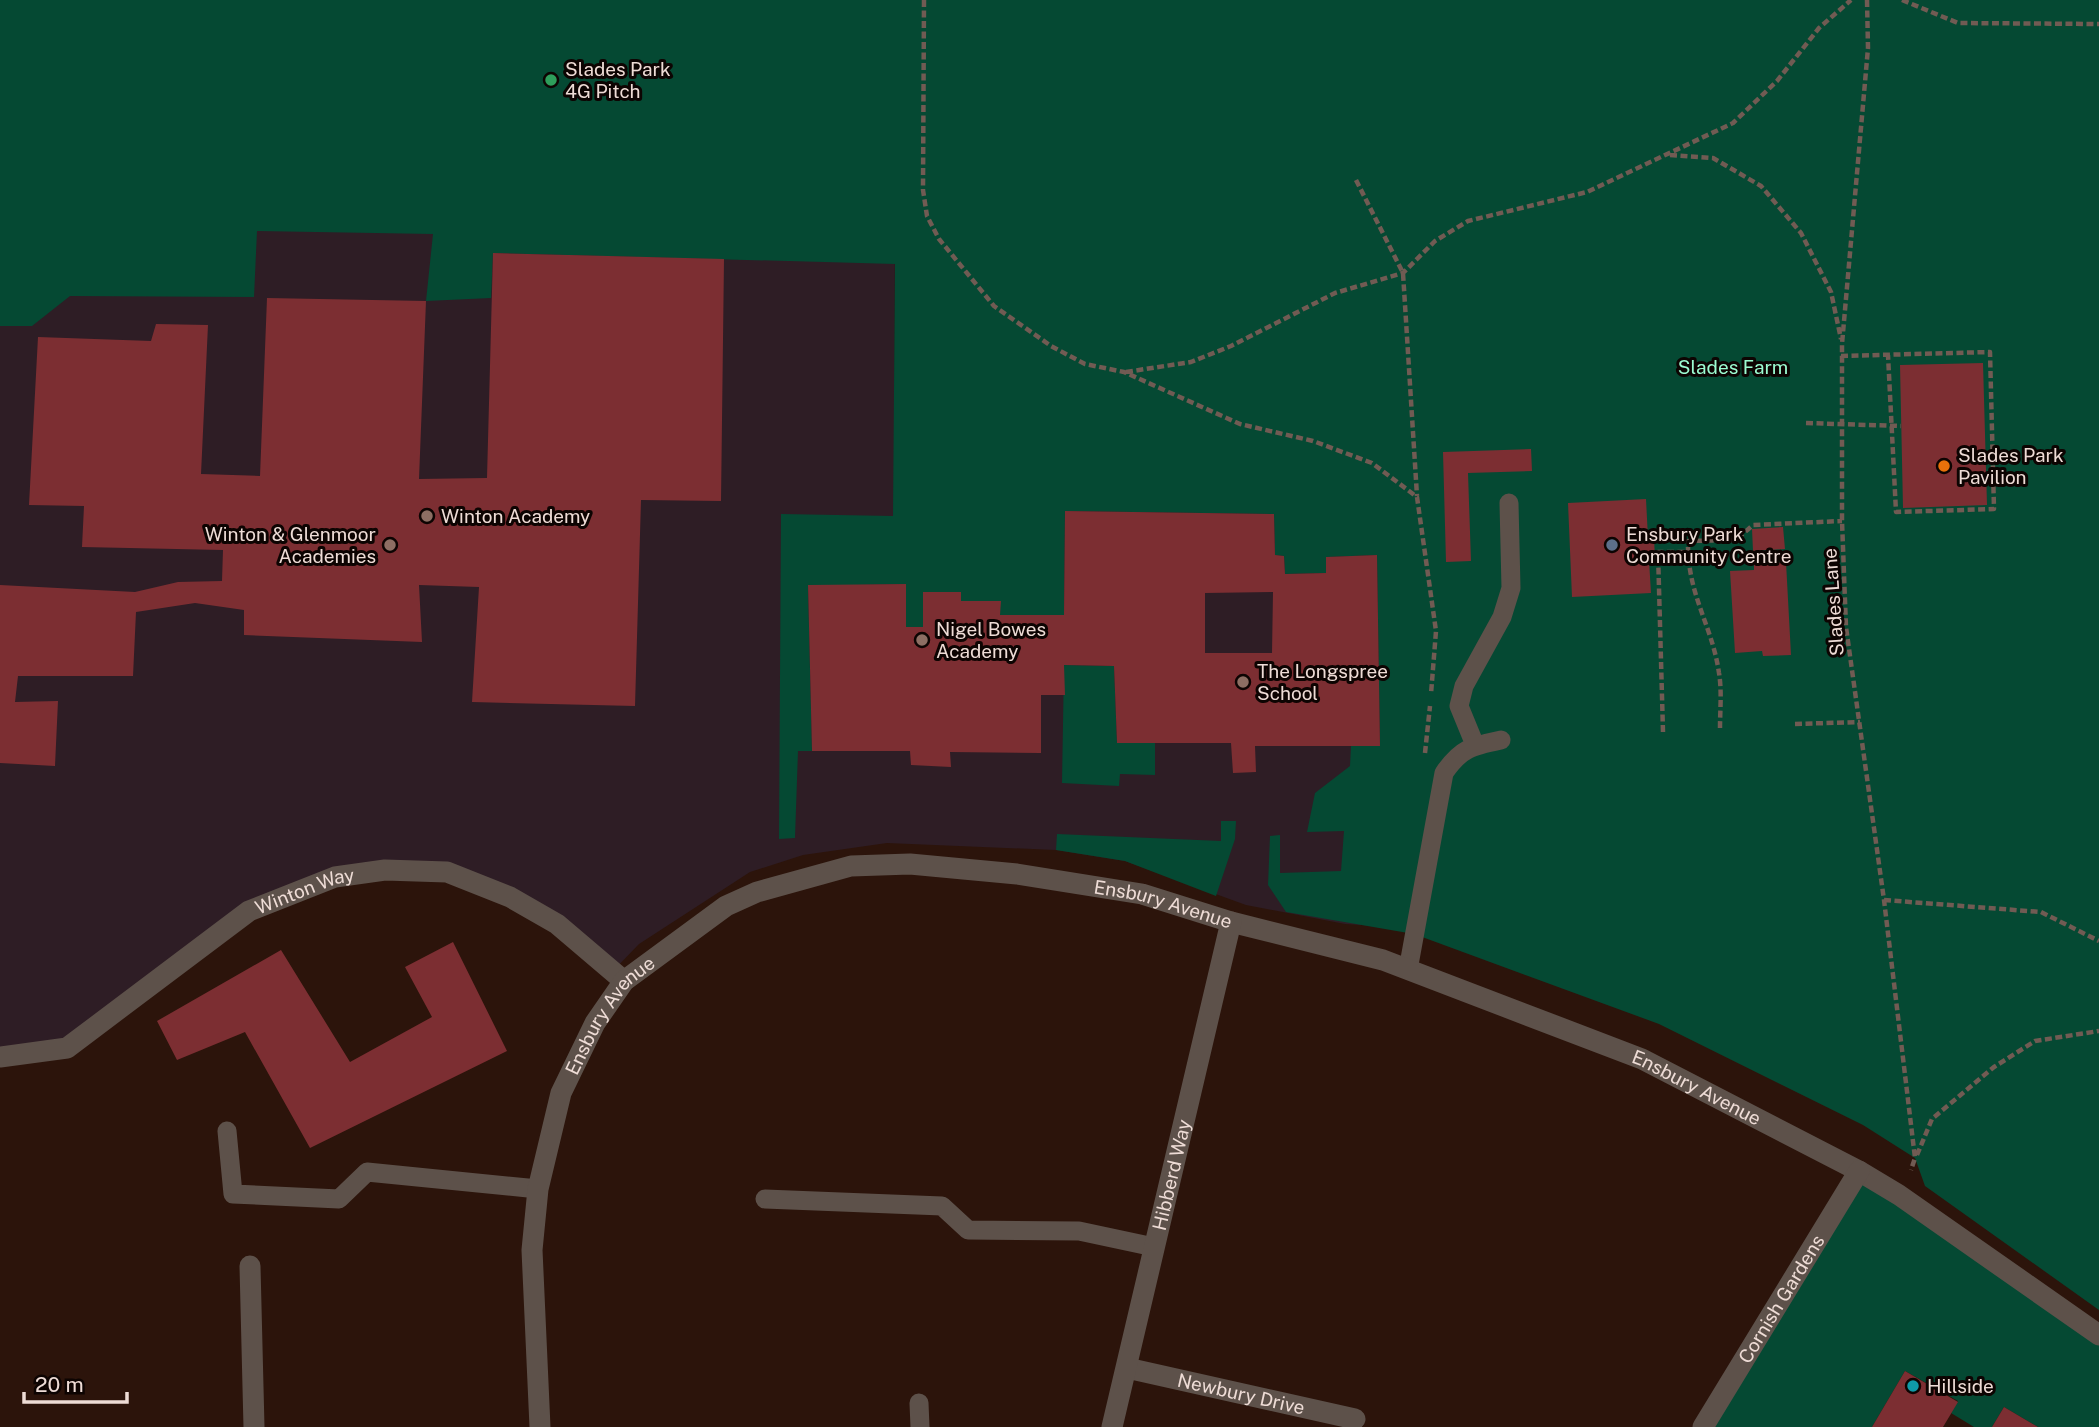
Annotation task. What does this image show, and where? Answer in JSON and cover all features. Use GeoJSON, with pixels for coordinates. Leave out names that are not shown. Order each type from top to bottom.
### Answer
{"type":"FeatureCollection","features":[{"type":"Feature","properties":{"kind":"street","name":"Ensbury Avenue"},"geometry":{"type":"LineString","coordinates":[[540,1427],[532,1250],[538,1189],[561,1093],[595,1023],[624,981],[726,906],[757,892],[851,866],[910,864],[1017,874],[1142,894],[1231,922],[1383,960],[1642,1059],[1859,1171],[1899,1195],[2099,1335]]}},
{"type":"Feature","properties":{"kind":"street","name":"Winton Way"},"geometry":{"type":"LineString","coordinates":[[0,1057],[67,1048],[249,911],[335,877],[385,870],[437,871],[510,897],[557,924],[624,981]]}},
{"type":"Feature","properties":{"kind":"street","name":"Hibberd Way"},"geometry":{"type":"LineString","coordinates":[[1112,1427],[1231,922]]}},
{"type":"Feature","properties":{"kind":"street","name":"Cornish Gardens"},"geometry":{"type":"LineString","coordinates":[[1703,1427],[1859,1171]]}},
{"type":"Feature","properties":{"kind":"street"},"geometry":{"type":"LineString","coordinates":[[250,1266],[254,1427]]}},
{"type":"Feature","properties":{"kind":"street","name":"Newbury Drive"},"geometry":{"type":"LineString","coordinates":[[1127,1368],[1355,1419]]}},
{"type":"Feature","properties":{"kind":"lane"},"geometry":{"type":"LineString","coordinates":[[1475,745],[1459,706],[1464,686],[1502,617],[1511,588],[1509,503]]}},
{"type":"Feature","properties":{"kind":"lane"},"geometry":{"type":"LineString","coordinates":[[1408,970],[1444,773],[1457,754],[1475,745],[1501,740]]}},
{"type":"Feature","properties":{"kind":"lane"},"geometry":{"type":"LineString","coordinates":[[227,1131],[233,1194],[339,1199],[367,1172],[412,1174],[538,1189]]}},
{"type":"Feature","properties":{"kind":"lane"},"geometry":{"type":"LineString","coordinates":[[765,1199],[942,1206],[968,1230],[1079,1231],[1154,1247]]}},
{"type":"Feature","properties":{"kind":"lane"},"geometry":{"type":"LineString","coordinates":[[919,1403],[920,1427]]}},
{"type":"Feature","properties":{"kind":"path"},"geometry":{"type":"LineString","coordinates":[[923,0],[923,190],[927,216],[939,239],[994,306],[1051,346],[1085,364],[1124,372],[1240,424],[1313,440],[1372,463],[1417,497]]}},
{"type":"Feature","properties":{"kind":"path"},"geometry":{"type":"LineString","coordinates":[[1124,372],[1192,362],[1231,346],[1335,293],[1403,273],[1435,241],[1468,221],[1587,192],[1733,123],[1777,81],[1819,28],[1851,0]]}},
{"type":"Feature","properties":{"kind":"path","name":"Slades Lane"},"geometry":{"type":"LineString","coordinates":[[1867,0],[1868,48],[1841,356],[1846,626],[1884,900],[1915,1158]]}},
{"type":"Feature","properties":{"kind":"path"},"geometry":{"type":"LineString","coordinates":[[1902,0],[1958,23],[2099,24]]}},
{"type":"Feature","properties":{"kind":"path"},"geometry":{"type":"LineString","coordinates":[[1670,155],[1713,158],[1761,186],[1801,233],[1831,292],[1842,344]]}},
{"type":"Feature","properties":{"kind":"path"},"geometry":{"type":"LineString","coordinates":[[1356,180],[1403,273],[1417,497],[1436,631],[1423,764]]}},
{"type":"Feature","properties":{"kind":"path"},"geometry":{"type":"LineString","coordinates":[[1841,356],[1990,352],[1994,509],[1896,512],[1888,355]]}},
{"type":"Feature","properties":{"kind":"path"},"geometry":{"type":"LineString","coordinates":[[1806,423],[1901,426]]}},
{"type":"Feature","properties":{"kind":"path"},"geometry":{"type":"LineString","coordinates":[[1720,728],[1720,675],[1710,637],[1694,596],[1688,541],[1737,540],[1753,525],[1842,521]]}},
{"type":"Feature","properties":{"kind":"path"},"geometry":{"type":"LineString","coordinates":[[1663,732],[1656,552],[1688,552]]}},
{"type":"Feature","properties":{"kind":"path"},"geometry":{"type":"LineString","coordinates":[[1795,724],[1860,722]]}},
{"type":"Feature","properties":{"kind":"path"},"geometry":{"type":"LineString","coordinates":[[1884,900],[2041,912],[2099,941]]}},
{"type":"Feature","properties":{"kind":"path"},"geometry":{"type":"LineString","coordinates":[[1899,1195],[1932,1119],[1994,1067],[2035,1041],[2099,1031]]}},
{"type":"Feature","properties":{"kind":"shaded area","name":"Winton & Glenmoor Academies"},"geometry":{"type":"Polygon","coordinates":[[[0,0],[895,223],[894,504],[1393,504],[1378,926],[1345,924],[1246,905],[1125,861],[1056,850],[887,843],[803,855],[750,872],[639,944],[612,972],[557,924],[447,872],[291,892],[67,1048],[0,1057],[0,0]]]}},
{"type":"Feature","properties":{"kind":"green space","name":"Slades Farm"},"geometry":{"type":"Polygon","coordinates":[[[0,0],[2099,0],[2099,1310],[1925,1186],[1915,1158],[1863,1125],[1659,1024],[1414,934],[1286,912],[1268,885],[1270,836],[1280,835],[1280,873],[1341,871],[1344,831],[1307,832],[1315,793],[1350,766],[1351,746],[1380,745],[1377,555],[1327,557],[1326,573],[1285,574],[1284,556],[1275,555],[1274,514],[1065,511],[1064,615],[1000,615],[1000,601],[961,601],[960,592],[924,592],[923,627],[906,627],[906,584],[808,586],[812,751],[798,751],[795,838],[779,839],[781,514],[893,516],[895,264],[493,253],[491,298],[426,301],[433,234],[257,231],[254,297],[70,296],[32,326],[0,326],[0,0]]]}},
{"type":"Feature","properties":{"kind":"green space"},"geometry":{"type":"Polygon","coordinates":[[[1064,665],[1114,666],[1117,743],[1155,742],[1155,775],[1120,774],[1119,786],[1062,783],[1064,665]]]}},
{"type":"Feature","properties":{"kind":"green space"},"geometry":{"type":"Polygon","coordinates":[[[1221,821],[1236,821],[1235,839],[1216,896],[1125,861],[1056,850],[1057,834],[1221,841],[1221,821]]]}},
{"type":"Feature","properties":{"kind":"green space"},"geometry":{"type":"Polygon","coordinates":[[[1859,1171],[2099,1335],[2099,1427],[2038,1427],[2004,1407],[1992,1427],[1974,1427],[1951,1413],[1958,1401],[1905,1371],[1872,1427],[1703,1427],[1859,1171]]]}},
{"type":"Feature","properties":{"kind":"building"},"geometry":{"type":"Polygon","coordinates":[[[493,253],[724,259],[721,501],[641,500],[635,706],[472,702],[479,587],[419,585],[422,642],[244,635],[244,610],[195,603],[136,612],[133,676],[18,676],[15,702],[58,701],[55,766],[0,763],[0,585],[135,592],[178,582],[222,581],[223,550],[82,547],[84,506],[29,505],[38,337],[151,341],[156,324],[208,325],[201,474],[260,476],[267,298],[426,301],[419,479],[487,478],[493,253]]]}},
{"type":"Feature","properties":{"kind":"building","name":"Slades Park Pavilion"},"geometry":{"type":"Polygon","coordinates":[[[1983,363],[1987,505],[1903,508],[1900,365],[1983,363]]]}},
{"type":"Feature","properties":{"kind":"building"},"geometry":{"type":"Polygon","coordinates":[[[1531,449],[1532,471],[1468,473],[1471,561],[1446,562],[1443,452],[1531,449]]]}},
{"type":"Feature","properties":{"kind":"building","name":"Ensbury Park Community Centre"},"geometry":{"type":"Polygon","coordinates":[[[1646,499],[1648,538],[1654,537],[1655,560],[1649,560],[1651,593],[1572,597],[1568,503],[1646,499]]]}},
{"type":"Feature","properties":{"kind":"building"},"geometry":{"type":"Polygon","coordinates":[[[1065,511],[1274,514],[1275,555],[1284,556],[1285,574],[1326,573],[1326,557],[1377,555],[1380,746],[1255,746],[1256,772],[1233,773],[1231,743],[1117,743],[1114,666],[1064,665],[1065,695],[1041,695],[1041,753],[950,752],[951,767],[911,765],[910,751],[812,751],[808,585],[906,584],[906,627],[923,627],[923,592],[961,592],[961,601],[1001,601],[1000,615],[1064,615],[1065,511]],[[1273,592],[1205,593],[1205,653],[1272,653],[1273,592]]]}},
{"type":"Feature","properties":{"kind":"building"},"geometry":{"type":"Polygon","coordinates":[[[1783,527],[1785,549],[1753,551],[1752,529],[1783,527]]]}},
{"type":"Feature","properties":{"kind":"building"},"geometry":{"type":"Polygon","coordinates":[[[1786,562],[1791,655],[1763,656],[1762,651],[1735,653],[1730,571],[1754,570],[1754,564],[1786,562]]]}},
{"type":"Feature","properties":{"kind":"building"},"geometry":{"type":"Polygon","coordinates":[[[453,942],[507,1051],[310,1148],[245,1032],[177,1060],[157,1021],[281,950],[350,1062],[432,1017],[405,967],[453,942]]]}},
{"type":"Feature","properties":{"kind":"building","name":"Hillside"},"geometry":{"type":"Polygon","coordinates":[[[1905,1371],[1958,1402],[1943,1427],[1872,1427],[1905,1371]]]}},
{"type":"Feature","properties":{"kind":"building","name":"Hillside"},"geometry":{"type":"Polygon","coordinates":[[[2004,1407],[2038,1427],[1992,1427],[2004,1407]]]}},
{"type":"Feature","properties":{"kind":"place","name":"Slades Park 4G Pitch"},"geometry":{"type":"Point","coordinates":[551,80]}},
{"type":"Feature","properties":{"kind":"place","name":"Slades Park Pavilion"},"geometry":{"type":"Point","coordinates":[1944,466]}},
{"type":"Feature","properties":{"kind":"place","name":"Winton Academy"},"geometry":{"type":"Point","coordinates":[427,516]}},
{"type":"Feature","properties":{"kind":"place","name":"Winton & Glenmoor Academies"},"geometry":{"type":"Point","coordinates":[390,545]}},
{"type":"Feature","properties":{"kind":"place","name":"Ensbury Park Community Centre"},"geometry":{"type":"Point","coordinates":[1612,545]}},
{"type":"Feature","properties":{"kind":"place","name":"Nigel Bowes Academy"},"geometry":{"type":"Point","coordinates":[922,640]}},
{"type":"Feature","properties":{"kind":"place","name":"The Longspree School"},"geometry":{"type":"Point","coordinates":[1243,682]}},
{"type":"Feature","properties":{"kind":"place","name":"Hillside"},"geometry":{"type":"Point","coordinates":[1913,1386]}}]}
